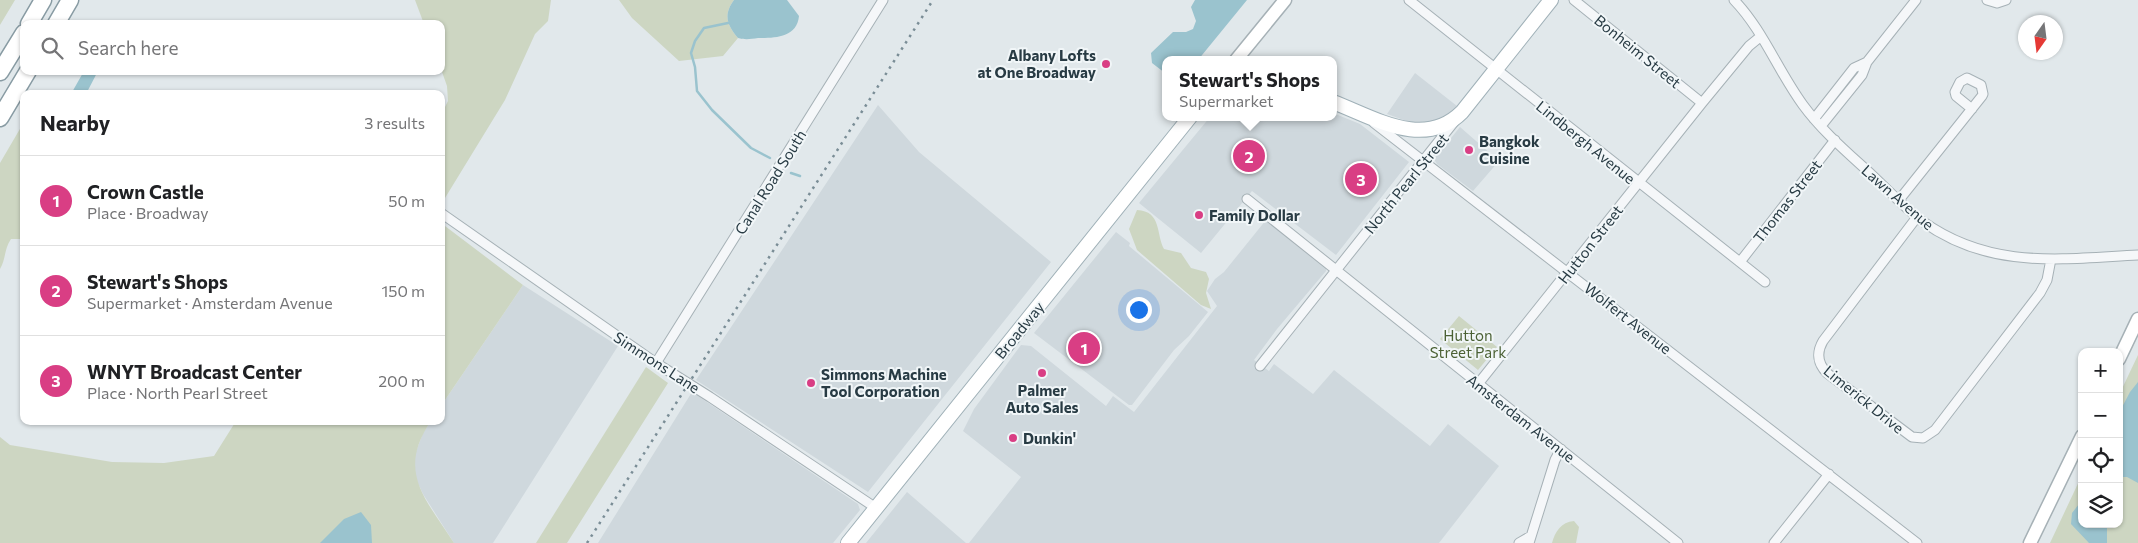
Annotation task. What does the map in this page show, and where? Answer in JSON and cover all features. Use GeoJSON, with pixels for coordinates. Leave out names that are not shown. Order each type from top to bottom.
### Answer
{"type":"FeatureCollection","features":[{"type":"Feature","properties":{"kind":"highway"},"geometry":{"type":"LineString","coordinates":[[31,20],[43,0]]}},
{"type":"Feature","properties":{"kind":"highway"},"geometry":{"type":"LineString","coordinates":[[58,20],[70,0]]}},
{"type":"Feature","properties":{"kind":"highway"},"geometry":{"type":"LineString","coordinates":[[0,72],[20,40]]}},
{"type":"Feature","properties":{"kind":"highway"},"geometry":{"type":"LineString","coordinates":[[0,117],[26,75]]}},
{"type":"Feature","properties":{"kind":"main road"},"geometry":{"type":"LineString","coordinates":[[1239,56],[1285,0]]}},
{"type":"Feature","properties":{"kind":"main road","name":"North Pearl Street"},"geometry":{"type":"LineString","coordinates":[[1462,112],[1551,0]]}},
{"type":"Feature","properties":{"kind":"main road","name":"Wolfert Avenue"},"geometry":{"type":"LineString","coordinates":[[1337,103],[1360,112]]}},
{"type":"Feature","properties":{"kind":"main road"},"geometry":{"type":"LineString","coordinates":[[1360,112],[1403,128],[1424,131],[1444,126],[1462,112]]}},
{"type":"Feature","properties":{"kind":"main road","name":"Broadway"},"geometry":{"type":"LineString","coordinates":[[848,543],[1187,121]]}},
{"type":"Feature","properties":{"kind":"main road"},"geometry":{"type":"LineString","coordinates":[[2123,351],[2136,325]]}},
{"type":"Feature","properties":{"kind":"main road"},"geometry":{"type":"LineString","coordinates":[[2030,543],[2081,438]]}},
{"type":"Feature","properties":{"kind":"street","name":"Canal Road South"},"geometry":{"type":"LineString","coordinates":[[656,363],[883,0]]}},
{"type":"Feature","properties":{"kind":"street","name":"Lindbergh Avenue"},"geometry":{"type":"LineString","coordinates":[[1409,0],[1765,282]]}},
{"type":"Feature","properties":{"kind":"street","name":"Bonheim Street"},"geometry":{"type":"LineString","coordinates":[[1574,0],[1702,103]]}},
{"type":"Feature","properties":{"kind":"street","name":"Lawn Avenue"},"geometry":{"type":"LineString","coordinates":[[1734,0],[1760,37],[1796,95],[1814,119],[1917,217],[1944,235],[1978,250],[2013,258],[2051,259],[2138,255]]}},
{"type":"Feature","properties":{"kind":"street"},"geometry":{"type":"LineString","coordinates":[[1821,126],[1862,75],[1867,62],[1916,0]]}},
{"type":"Feature","properties":{"kind":"street"},"geometry":{"type":"LineString","coordinates":[[1987,0],[1997,3],[2006,0]]}},
{"type":"Feature","properties":{"kind":"street","name":"Hutton Street"},"geometry":{"type":"LineString","coordinates":[[1478,384],[1702,103],[1749,46],[1760,37]]}},
{"type":"Feature","properties":{"kind":"street"},"geometry":{"type":"LineString","coordinates":[[1814,119],[1854,68],[1867,62]]}},
{"type":"Feature","properties":{"kind":"street"},"geometry":{"type":"LineString","coordinates":[[1899,200],[1972,108]]}},
{"type":"Feature","properties":{"kind":"street","name":"Wolfert Avenue"},"geometry":{"type":"LineString","coordinates":[[1360,112],[1917,543]]}},
{"type":"Feature","properties":{"kind":"street","name":"North Pearl Street"},"geometry":{"type":"LineString","coordinates":[[1260,366],[1462,112]]}},
{"type":"Feature","properties":{"kind":"street","name":"Thomas Street"},"geometry":{"type":"LineString","coordinates":[[1740,262],[1835,140]]}},
{"type":"Feature","properties":{"kind":"street","name":"Amsterdam Avenue"},"geometry":{"type":"LineString","coordinates":[[1247,199],[1678,543]]}},
{"type":"Feature","properties":{"kind":"street","name":"Simmons Lane"},"geometry":{"type":"LineString","coordinates":[[445,216],[656,363],[876,508]]}},
{"type":"Feature","properties":{"kind":"street","name":"Limerick Drive"},"geometry":{"type":"LineString","coordinates":[[1917,217],[1823,342],[1818,356],[1822,368],[1827,373],[1912,437],[1927,437],[1935,430],[2040,293],[2047,280],[2051,259]]}},
{"type":"Feature","properties":{"kind":"street"},"geometry":{"type":"LineString","coordinates":[[1519,543],[1530,539],[1555,460],[1561,449]]}},
{"type":"Feature","properties":{"kind":"street"},"geometry":{"type":"LineString","coordinates":[[1774,543],[1829,474]]}},
{"type":"Feature","properties":{"kind":"shaded area"},"geometry":{"type":"Polygon","coordinates":[[[1415,73],[1457,106],[1447,117],[1436,123],[1412,123],[1387,114],[1415,73]]]}},
{"type":"Feature","properties":{"kind":"shaded area","name":"Simmons Machine Tool Corporation"},"geometry":{"type":"Polygon","coordinates":[[[878,105],[919,152],[1051,262],[868,492],[696,380],[878,105]]]}},
{"type":"Feature","properties":{"kind":"shaded area"},"geometry":{"type":"Polygon","coordinates":[[[1337,115],[1360,124],[1409,162],[1336,255],[1252,191],[1201,253],[1139,203],[1207,121],[1337,121],[1337,115]]]}},
{"type":"Feature","properties":{"kind":"shaded area"},"geometry":{"type":"Polygon","coordinates":[[[1460,127],[1499,161],[1473,191],[1437,164],[1434,159],[1460,127]]]}},
{"type":"Feature","properties":{"kind":"shaded area"},"geometry":{"type":"Polygon","coordinates":[[[1266,220],[1326,267],[1326,271],[1277,329],[1254,360],[1269,371],[1274,364],[1313,394],[1334,370],[1430,446],[1448,424],[1499,466],[1439,543],[969,543],[1021,477],[963,431],[974,409],[1021,345],[1031,346],[1106,406],[1113,396],[1134,412],[1217,306],[1207,291],[1215,279],[1224,272],[1266,220]]]}},
{"type":"Feature","properties":{"kind":"shaded area"},"geometry":{"type":"Polygon","coordinates":[[[1116,232],[1130,243],[1129,246],[1208,312],[1189,336],[1174,350],[1132,405],[1129,405],[1034,333],[1116,232]]]}},
{"type":"Feature","properties":{"kind":"shaded area"},"geometry":{"type":"Polygon","coordinates":[[[523,285],[618,346],[493,543],[454,543],[423,494],[415,477],[415,454],[423,433],[428,425],[445,425],[445,400],[523,285]]]}},
{"type":"Feature","properties":{"kind":"shaded area"},"geometry":{"type":"Polygon","coordinates":[[[692,392],[858,504],[860,510],[833,543],[598,543],[692,392]]]}},
{"type":"Feature","properties":{"kind":"shaded area"},"geometry":{"type":"Polygon","coordinates":[[[907,492],[966,543],[866,543],[907,492]]]}},
{"type":"Feature","properties":{"kind":"green space"},"geometry":{"type":"Polygon","coordinates":[[[0,0],[15,0],[0,25],[0,0]]]}},
{"type":"Feature","properties":{"kind":"green space"},"geometry":{"type":"Polygon","coordinates":[[[415,0],[551,0],[548,21],[535,34],[505,100],[445,198],[445,107],[448,101],[447,86],[443,75],[445,75],[445,20],[422,20],[415,0]]]}},
{"type":"Feature","properties":{"kind":"green space"},"geometry":{"type":"Polygon","coordinates":[[[619,0],[734,0],[728,10],[728,20],[731,29],[738,38],[723,56],[679,61],[632,18],[619,0]]]}},
{"type":"Feature","properties":{"kind":"green space"},"geometry":{"type":"Polygon","coordinates":[[[20,129],[20,239],[11,239],[0,269],[0,163],[20,129]]]}},
{"type":"Feature","properties":{"kind":"green space"},"geometry":{"type":"Polygon","coordinates":[[[1137,210],[1145,211],[1154,219],[1164,249],[1181,253],[1191,268],[1206,272],[1209,279],[1206,293],[1211,309],[1201,305],[1137,250],[1129,229],[1137,210]]]}},
{"type":"Feature","properties":{"kind":"green space"},"geometry":{"type":"Polygon","coordinates":[[[445,226],[523,285],[445,400],[445,226]]]}},
{"type":"Feature","properties":{"kind":"green space","name":"Hutton Street Park"},"geometry":{"type":"Polygon","coordinates":[[[1459,316],[1497,347],[1478,370],[1440,339],[1459,316]]]}},
{"type":"Feature","properties":{"kind":"green space"},"geometry":{"type":"Polygon","coordinates":[[[2138,355],[2138,543],[2050,543],[2078,484],[2078,528],[2123,528],[2123,387],[2138,355]]]}},
{"type":"Feature","properties":{"kind":"green space"},"geometry":{"type":"Polygon","coordinates":[[[646,367],[668,383],[567,543],[536,543],[646,367]]]}},
{"type":"Feature","properties":{"kind":"green space"},"geometry":{"type":"Polygon","coordinates":[[[233,425],[429,425],[421,439],[416,455],[419,485],[425,499],[454,543],[0,543],[0,437],[10,445],[112,462],[164,463],[214,456],[233,425]]]}},
{"type":"Feature","properties":{"kind":"green space"},"geometry":{"type":"Polygon","coordinates":[[[1574,521],[1579,527],[1576,543],[1552,543],[1559,528],[1566,523],[1574,521]]]}},
{"type":"Feature","properties":{"kind":"water"},"geometry":{"type":"Polygon","coordinates":[[[734,0],[787,0],[799,16],[797,23],[789,33],[777,37],[738,38],[731,29],[728,20],[728,10],[734,0]]]}},
{"type":"Feature","properties":{"kind":"water"},"geometry":{"type":"Polygon","coordinates":[[[1195,0],[1247,0],[1201,56],[1162,56],[1162,71],[1152,63],[1151,53],[1173,32],[1186,32],[1193,29],[1196,21],[1191,7],[1195,0]]]}},
{"type":"Feature","properties":{"kind":"water"},"geometry":{"type":"Polygon","coordinates":[[[82,75],[96,75],[88,90],[73,90],[82,75]]]}},
{"type":"Feature","properties":{"kind":"water"},"geometry":{"type":"Polygon","coordinates":[[[2138,382],[2138,483],[2123,477],[2123,405],[2138,382]]]}},
{"type":"Feature","properties":{"kind":"water"},"geometry":{"type":"Polygon","coordinates":[[[2078,505],[2078,528],[2107,528],[2107,543],[2089,543],[2071,524],[2072,513],[2078,505]]]}},
{"type":"Feature","properties":{"kind":"water"},"geometry":{"type":"Polygon","coordinates":[[[361,512],[371,525],[372,543],[320,543],[344,519],[361,512]]]}},
{"type":"Feature","properties":{"kind":"waterway"},"geometry":{"type":"LineString","coordinates":[[728,23],[704,28],[695,41],[691,53],[695,67],[697,91],[712,110],[751,148],[770,158]]}},
{"type":"Feature","properties":{"kind":"waterway"},"geometry":{"type":"LineString","coordinates":[[791,173],[800,176]]}},
{"type":"Feature","properties":{"kind":"railway"},"geometry":{"type":"LineString","coordinates":[[587,543],[933,0]]}},
{"type":"Feature","properties":{"kind":"place","name":"Albany Lofts at One Broadway"},"geometry":{"type":"Point","coordinates":[1106,64]}},
{"type":"Feature","properties":{"kind":"place","name":"Bangkok Cuisine"},"geometry":{"type":"Point","coordinates":[1469,150]}},
{"type":"Feature","properties":{"kind":"place","name":"Stewart's Shops"},"geometry":{"type":"Point","coordinates":[1249,156]}},
{"type":"Feature","properties":{"kind":"place","name":"WNYT Broadcast Center"},"geometry":{"type":"Point","coordinates":[1361,179]}},
{"type":"Feature","properties":{"kind":"place","name":"Family Dollar"},"geometry":{"type":"Point","coordinates":[1199,215]}},
{"type":"Feature","properties":{"kind":"place","name":"Crown Castle"},"geometry":{"type":"Point","coordinates":[1084,348]}},
{"type":"Feature","properties":{"kind":"place","name":"Palmer Auto Sales"},"geometry":{"type":"Point","coordinates":[1042,373]}},
{"type":"Feature","properties":{"kind":"place","name":"Simmons Machine Tool Corporation"},"geometry":{"type":"Point","coordinates":[811,383]}},
{"type":"Feature","properties":{"kind":"place","name":"Dunkin'"},"geometry":{"type":"Point","coordinates":[1013,438]}}]}
